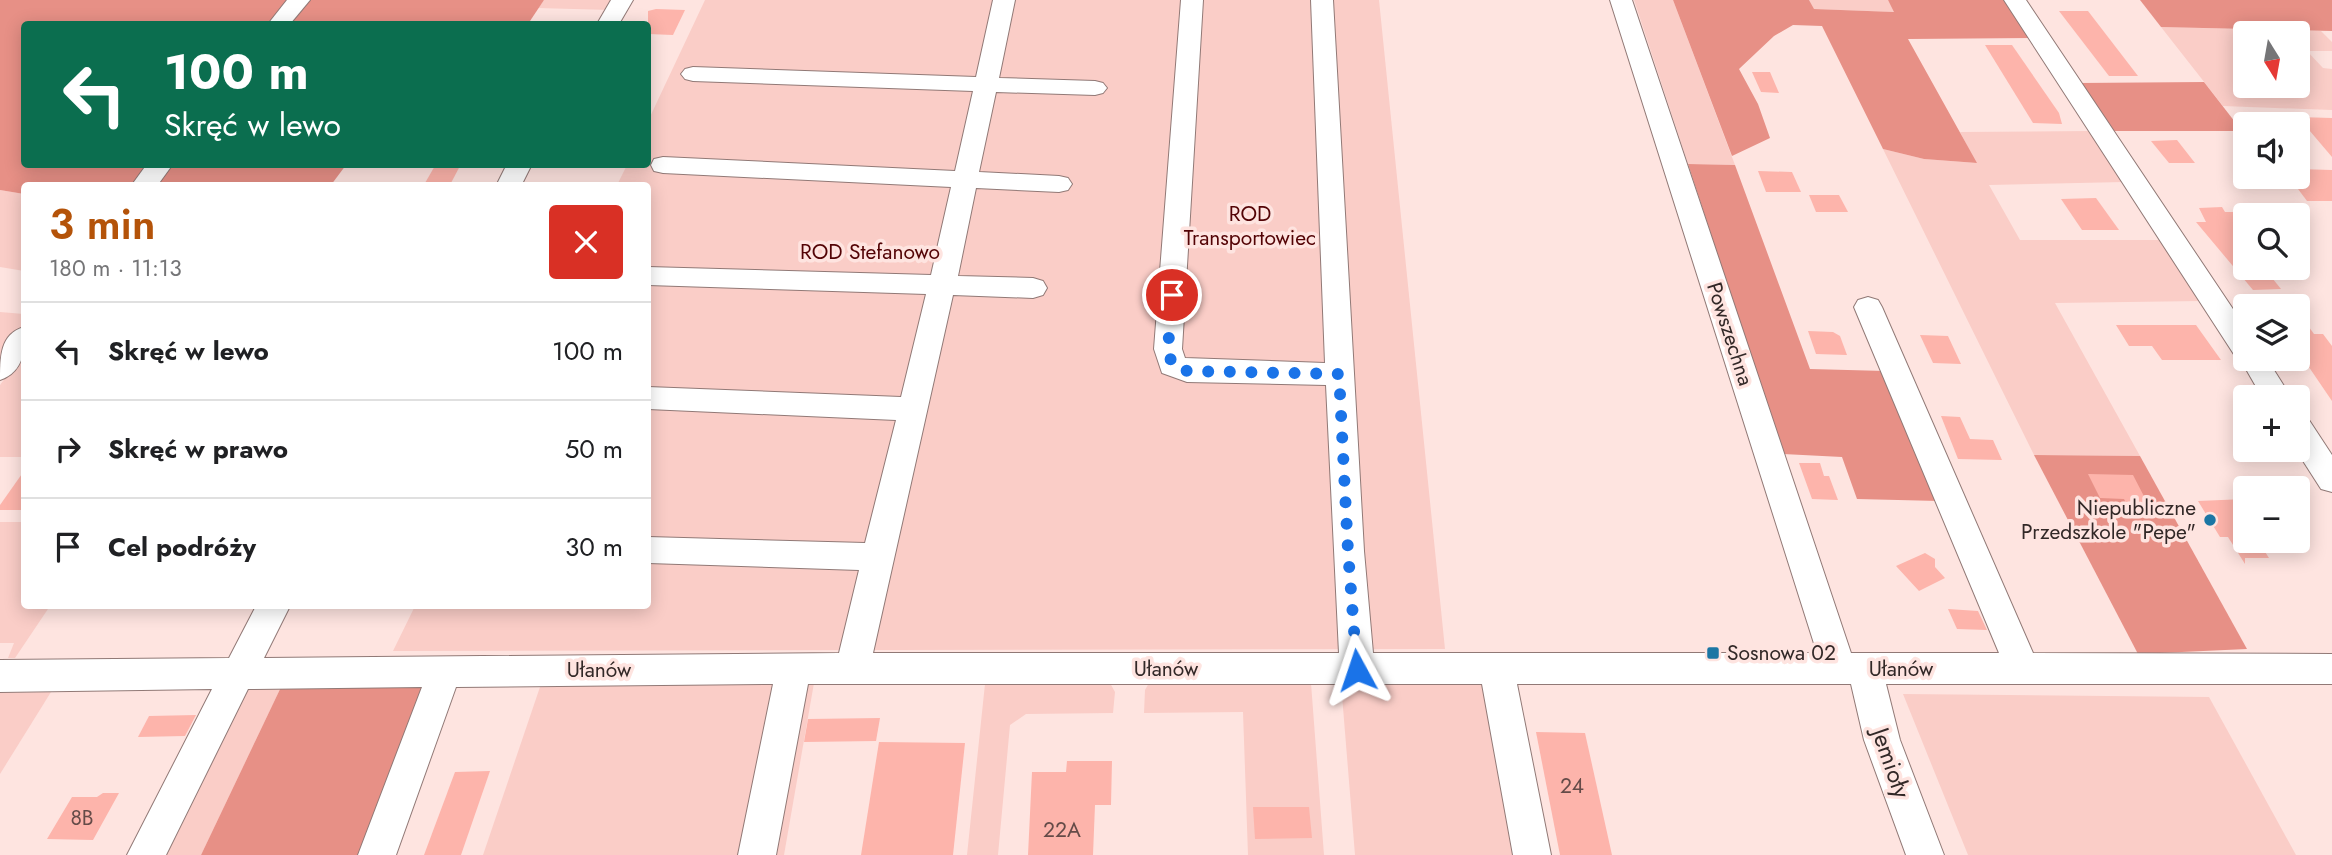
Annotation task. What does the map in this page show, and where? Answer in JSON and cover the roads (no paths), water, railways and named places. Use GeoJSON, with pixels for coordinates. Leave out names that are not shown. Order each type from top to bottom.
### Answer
{"type":"FeatureCollection","features":[{"type":"Feature","properties":{"kind":"street"},"geometry":{"type":"LineString","coordinates":[[282,21],[299,0]]}},
{"type":"Feature","properties":{"kind":"street"},"geometry":{"type":"LineString","coordinates":[[610,21],[622,0]]}},
{"type":"Feature","properties":{"kind":"street"},"geometry":{"type":"LineString","coordinates":[[852,668],[942,286],[1004,0]]}},
{"type":"Feature","properties":{"kind":"street"},"geometry":{"type":"LineString","coordinates":[[1192,0],[1168,349],[1172,365],[1187,371],[1339,374]]}},
{"type":"Feature","properties":{"kind":"street"},"geometry":{"type":"LineString","coordinates":[[1322,0],[1348,551],[1357,670]]}},
{"type":"Feature","properties":{"kind":"street","name":"Powszechna"},"geometry":{"type":"LineString","coordinates":[[1621,0],[1852,669]]}},
{"type":"Feature","properties":{"kind":"street"},"geometry":{"type":"LineString","coordinates":[[2015,0],[2233,331]]}},
{"type":"Feature","properties":{"kind":"street"},"geometry":{"type":"LineString","coordinates":[[693,74],[1095,88]]}},
{"type":"Feature","properties":{"kind":"street"},"geometry":{"type":"LineString","coordinates":[[663,165],[1059,184]]}},
{"type":"Feature","properties":{"kind":"street"},"geometry":{"type":"LineString","coordinates":[[146,182],[158,168]]}},
{"type":"Feature","properties":{"kind":"street"},"geometry":{"type":"LineString","coordinates":[[651,276],[1033,289]]}},
{"type":"Feature","properties":{"kind":"street"},"geometry":{"type":"LineString","coordinates":[[1868,307],[2023,669]]}},
{"type":"Feature","properties":{"kind":"street"},"geometry":{"type":"LineString","coordinates":[[0,369],[21,341]]}},
{"type":"Feature","properties":{"kind":"street"},"geometry":{"type":"LineString","coordinates":[[651,398],[914,409]]}},
{"type":"Feature","properties":{"kind":"street"},"geometry":{"type":"LineString","coordinates":[[2310,446],[2332,480]]}},
{"type":"Feature","properties":{"kind":"street"},"geometry":{"type":"LineString","coordinates":[[651,550],[878,557]]}},
{"type":"Feature","properties":{"kind":"street"},"geometry":{"type":"LineString","coordinates":[[146,855],[271,609]]}},
{"type":"Feature","properties":{"kind":"street","name":"Ułanów"},"geometry":{"type":"LineString","coordinates":[[0,676],[852,668],[2332,669]]}},
{"type":"Feature","properties":{"kind":"street"},"geometry":{"type":"LineString","coordinates":[[1497,669],[1532,855]]}},
{"type":"Feature","properties":{"kind":"street","name":"Jemioły"},"geometry":{"type":"LineString","coordinates":[[1852,669],[1873,711],[1925,855]]}},
{"type":"Feature","properties":{"kind":"street"},"geometry":{"type":"LineString","coordinates":[[757,855],[793,670]]}},
{"type":"Feature","properties":{"kind":"street"},"geometry":{"type":"LineString","coordinates":[[377,855],[445,671]]}},
{"type":"Feature","properties":{"kind":"place","name":"Niepubliczne Przedszkole \"Pepe\""},"geometry":{"type":"Point","coordinates":[2210,520]}},
{"type":"Feature","properties":{"kind":"place","name":"Sosnowa 02"},"geometry":{"type":"Point","coordinates":[1713,653]}},
{"type":"Feature","properties":{"kind":"park label","name":"ROD Transportowiec"},"geometry":{"type":"Point","coordinates":[1250,226]}},
{"type":"Feature","properties":{"kind":"park label","name":"ROD Stefanowo"},"geometry":{"type":"Point","coordinates":[870,252]}}]}
